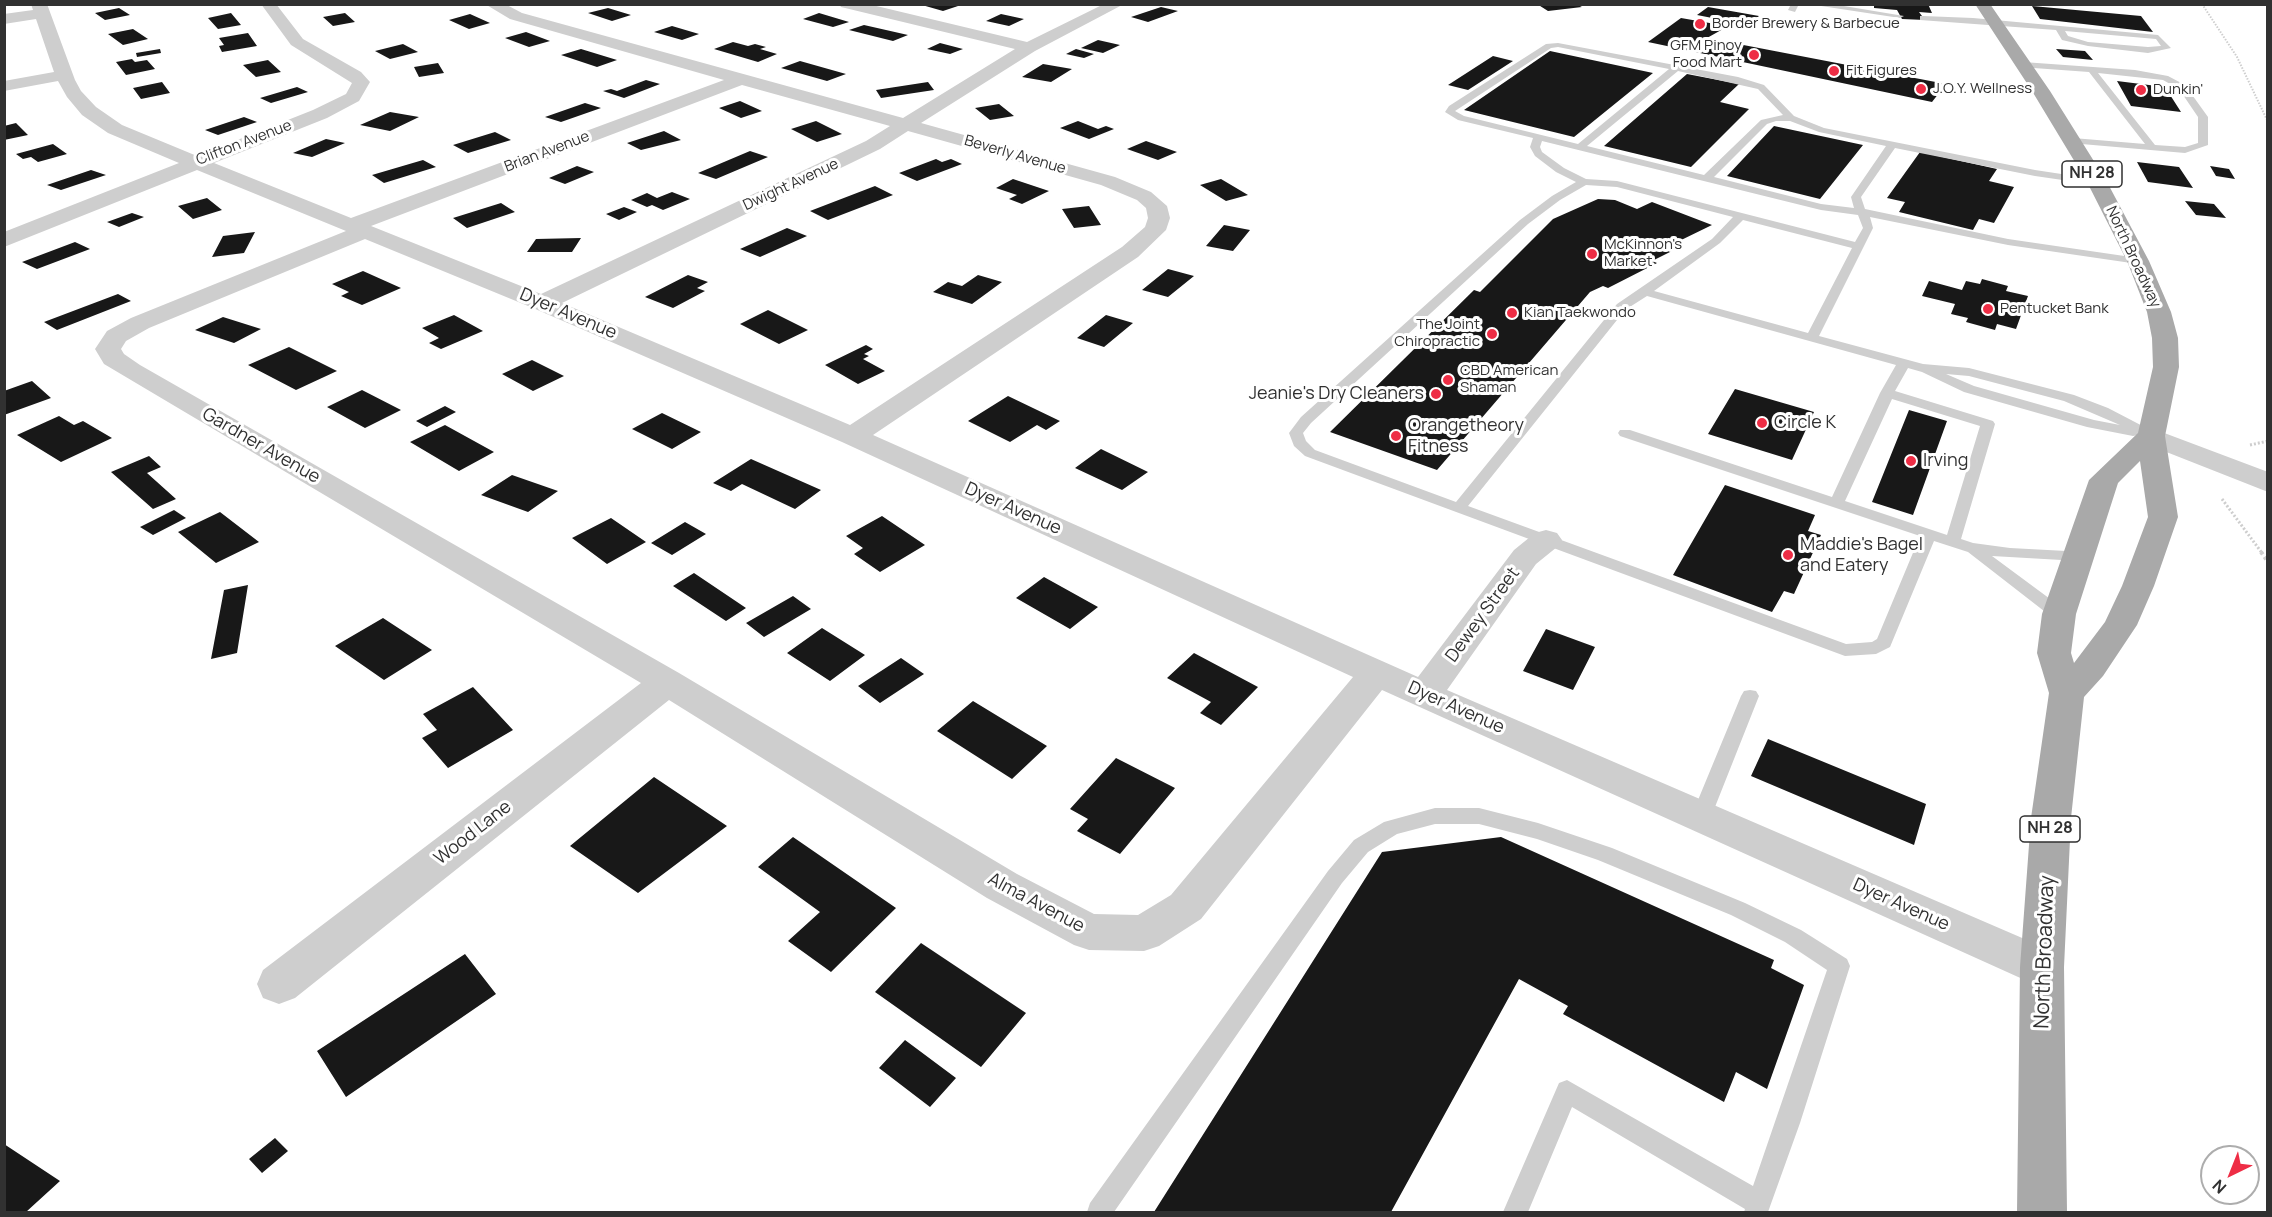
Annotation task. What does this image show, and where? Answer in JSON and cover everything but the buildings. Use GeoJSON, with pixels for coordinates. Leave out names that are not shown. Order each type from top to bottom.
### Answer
{"type":"FeatureCollection","features":[{"type":"Feature","properties":{"kind":"main road","name":"North Broadway"},"geometry":{"type":"LineString","coordinates":[[1982,4],[2073,141],[2097,182],[2138,261],[2159,312],[2165,338],[2166,367],[2151,436],[2163,517],[2138,586],[2120,625],[2091,667],[2067,693]]}},
{"type":"Feature","properties":{"kind":"main road","name":"North Broadway"},"geometry":{"type":"LineString","coordinates":[[2042,1212],[2042,967],[2051,818],[2067,693],[2054,653],[2059,614],[2104,480],[2151,436]]}},
{"type":"Feature","properties":{"kind":"street","name":"Clifton Avenue"},"geometry":{"type":"LineString","coordinates":[[4,240],[192,163],[320,114],[353,98],[361,82],[339,66],[297,42],[267,4]]}},
{"type":"Feature","properties":{"kind":"street","name":"Beverly Avenue"},"geometry":{"type":"LineString","coordinates":[[492,4],[516,15],[1128,188],[1144,196],[1156,206],[1160,218],[1155,230],[1130,252],[852,436]]}},
{"type":"Feature","properties":{"kind":"street"},"geometry":{"type":"LineString","coordinates":[[846,4],[1029,47]]}},
{"type":"Feature","properties":{"kind":"street","name":"Dwight Avenue"},"geometry":{"type":"LineString","coordinates":[[542,303],[822,170],[908,125],[1029,47],[1117,4]]}},
{"type":"Feature","properties":{"kind":"street","name":"Dyer Avenue"},"geometry":{"type":"LineString","coordinates":[[40,9],[73,93],[98,117],[115,129],[192,163],[236,178],[542,303],[852,436],[1376,673],[2042,967]]}},
{"type":"Feature","properties":{"kind":"street"},"geometry":{"type":"LineString","coordinates":[[4,19],[40,9]]}},
{"type":"Feature","properties":{"kind":"street"},"geometry":{"type":"LineString","coordinates":[[4,86],[64,75]]}},
{"type":"Feature","properties":{"kind":"street","name":"Brian Avenue"},"geometry":{"type":"LineString","coordinates":[[360,228],[742,79]]}},
{"type":"Feature","properties":{"kind":"street","name":"Gardner Avenue"},"geometry":{"type":"LineString","coordinates":[[360,228],[140,323],[116,336],[108,349],[113,359],[667,682]]}},
{"type":"Feature","properties":{"kind":"street"},"geometry":{"type":"LineString","coordinates":[[2151,436],[2268,483]]}},
{"type":"Feature","properties":{"kind":"street","name":"Dewey Street"},"geometry":{"type":"LineString","coordinates":[[1425,694],[1526,556],[1546,540]]}},
{"type":"Feature","properties":{"kind":"street","name":"Alma Avenue"},"geometry":{"type":"LineString","coordinates":[[667,682],[1002,886],[1089,932],[1144,933],[1186,907],[1376,673]]}},
{"type":"Feature","properties":{"kind":"street","name":"Wood Lane"},"geometry":{"type":"LineString","coordinates":[[279,984],[667,682]]}},
{"type":"Feature","properties":{"kind":"lane"},"geometry":{"type":"LineString","coordinates":[[1811,4],[1900,16]]}},
{"type":"Feature","properties":{"kind":"lane"},"geometry":{"type":"LineString","coordinates":[[1923,18],[1994,22],[2158,37],[2167,48],[2148,50],[2088,44],[2065,38],[2059,28]]}},
{"type":"Feature","properties":{"kind":"lane"},"geometry":{"type":"LineString","coordinates":[[1791,118],[1761,87],[1738,80],[1558,45],[1549,45],[1452,108],[1450,112],[1461,118],[1821,207],[1863,212],[1981,238],[2138,261]]}},
{"type":"Feature","properties":{"kind":"lane"},"geometry":{"type":"LineString","coordinates":[[2023,65],[2135,73],[2165,78],[2176,82],[2188,93],[2203,117],[2203,145],[2186,150],[2073,141]]}},
{"type":"Feature","properties":{"kind":"lane"},"geometry":{"type":"LineString","coordinates":[[1580,147],[1676,68]]}},
{"type":"Feature","properties":{"kind":"lane"},"geometry":{"type":"LineString","coordinates":[[2092,71],[2153,148]]}},
{"type":"Feature","properties":{"kind":"lane"},"geometry":{"type":"LineString","coordinates":[[1707,178],[1764,122],[1775,118],[1791,118],[1822,130],[2016,170],[2097,182]]}},
{"type":"Feature","properties":{"kind":"lane"},"geometry":{"type":"LineString","coordinates":[[1538,137],[1535,147],[1538,154],[1560,170],[1584,182],[1617,184],[1858,246]]}},
{"type":"Feature","properties":{"kind":"lane"},"geometry":{"type":"LineString","coordinates":[[1812,337],[1868,228],[1863,212],[1857,204],[1856,196],[1893,143]]}},
{"type":"Feature","properties":{"kind":"lane"},"geometry":{"type":"LineString","coordinates":[[1584,182],[1539,209],[1306,420],[1296,433],[1299,443],[1310,453],[1845,650],[1862,651],[1876,648],[1884,643],[1929,534]]}},
{"type":"Feature","properties":{"kind":"lane"},"geometry":{"type":"LineString","coordinates":[[1459,508],[1621,307],[1716,241],[1740,216]]}},
{"type":"Feature","properties":{"kind":"lane"},"geometry":{"type":"LineString","coordinates":[[1645,292],[1922,368],[1969,389],[2092,424],[2151,436]]}},
{"type":"Feature","properties":{"kind":"lane"},"geometry":{"type":"LineString","coordinates":[[1837,503],[1887,393],[1904,363]]}},
{"type":"Feature","properties":{"kind":"lane"},"geometry":{"type":"LineString","coordinates":[[1887,393],[1988,424],[1953,542]]}},
{"type":"Feature","properties":{"kind":"lane"},"geometry":{"type":"LineString","coordinates":[[1625,433],[1971,548],[2010,553],[2079,556]]}},
{"type":"Feature","properties":{"kind":"lane"},"geometry":{"type":"LineString","coordinates":[[1971,548],[2059,614]]}},
{"type":"Feature","properties":{"kind":"lane"},"geometry":{"type":"LineString","coordinates":[[1701,817],[1750,696]]}},
{"type":"Feature","properties":{"kind":"lane"},"geometry":{"type":"LineString","coordinates":[[1099,1212],[1335,877],[1361,846],[1391,828],[1435,816],[1479,816],[1538,831],[1605,854],[1738,909],[1793,936],[1839,966],[1758,1208],[1567,1091],[1515,1212]]}},
{"type":"Feature","properties":{"kind":"path"},"geometry":{"type":"LineString","coordinates":[[2202,4],[2237,57],[2268,122]]}},
{"type":"Feature","properties":{"kind":"path"},"geometry":{"type":"LineString","coordinates":[[2246,446],[2268,441]]}},
{"type":"Feature","properties":{"kind":"path"},"geometry":{"type":"LineString","coordinates":[[2222,499],[2267,560]]}},
{"type":"Feature","properties":{"kind":"place","name":"Border Brewery & Barbecue"},"geometry":{"type":"Point","coordinates":[1700,24]}},
{"type":"Feature","properties":{"kind":"place","name":"GFM Pinoy Food Mart"},"geometry":{"type":"Point","coordinates":[1754,55]}},
{"type":"Feature","properties":{"kind":"place","name":"Fit Figures"},"geometry":{"type":"Point","coordinates":[1834,71]}},
{"type":"Feature","properties":{"kind":"place","name":"J.O.Y. Wellness"},"geometry":{"type":"Point","coordinates":[1921,89]}},
{"type":"Feature","properties":{"kind":"place","name":"Dunkin'"},"geometry":{"type":"Point","coordinates":[2141,90]}},
{"type":"Feature","properties":{"kind":"place","name":"McKinnon's Market"},"geometry":{"type":"Point","coordinates":[1592,254]}},
{"type":"Feature","properties":{"kind":"place","name":"Pentucket Bank"},"geometry":{"type":"Point","coordinates":[1988,309]}},
{"type":"Feature","properties":{"kind":"place","name":"Kian Taekwondo"},"geometry":{"type":"Point","coordinates":[1512,313]}},
{"type":"Feature","properties":{"kind":"place","name":"The Joint Chiropractic"},"geometry":{"type":"Point","coordinates":[1492,334]}},
{"type":"Feature","properties":{"kind":"place","name":"CBD American Shaman"},"geometry":{"type":"Point","coordinates":[1448,380]}},
{"type":"Feature","properties":{"kind":"place","name":"Jeanie's Dry Cleaners"},"geometry":{"type":"Point","coordinates":[1436,394]}},
{"type":"Feature","properties":{"kind":"place","name":"Circle K"},"geometry":{"type":"Point","coordinates":[1762,423]}},
{"type":"Feature","properties":{"kind":"place","name":"Orangetheory Fitness"},"geometry":{"type":"Point","coordinates":[1396,436]}},
{"type":"Feature","properties":{"kind":"place","name":"Irving"},"geometry":{"type":"Point","coordinates":[1911,461]}},
{"type":"Feature","properties":{"kind":"place","name":"Maddie's Bagel and Eatery"},"geometry":{"type":"Point","coordinates":[1788,555]}}]}
